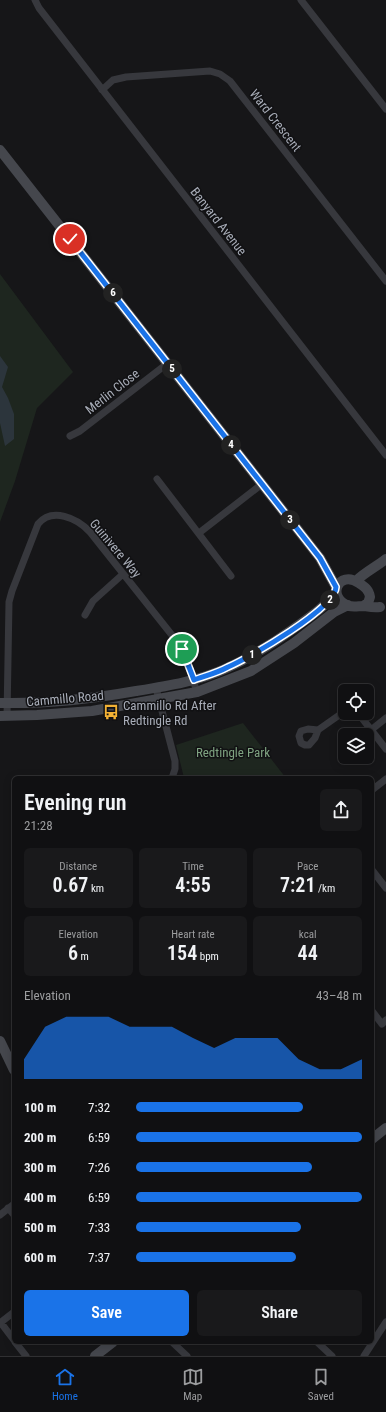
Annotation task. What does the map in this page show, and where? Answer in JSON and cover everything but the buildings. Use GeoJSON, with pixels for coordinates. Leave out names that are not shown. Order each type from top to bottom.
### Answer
{"type":"FeatureCollection","features":[{"type":"Feature","properties":{"kind":"main road"},"geometry":{"type":"LineString","coordinates":[[0,150],[320,558],[339,586],[341,600],[348,605],[356,607],[363,606],[383,611]]}},
{"type":"Feature","properties":{"kind":"main road"},"geometry":{"type":"LineString","coordinates":[[339,586],[356,581],[364,573],[376,567],[386,559]]}},
{"type":"Feature","properties":{"kind":"main road"},"geometry":{"type":"LineString","coordinates":[[363,606],[369,601],[368,591],[376,567]]}},
{"type":"Feature","properties":{"kind":"main road"},"geometry":{"type":"LineString","coordinates":[[356,581],[368,591],[383,611]]}},
{"type":"Feature","properties":{"kind":"main road","name":"Cammillo Road"},"geometry":{"type":"LineString","coordinates":[[3,703],[62,702],[156,688],[194,680],[246,659],[274,642],[326,604],[339,586]]}},
{"type":"Feature","properties":{"kind":"main road","name":"Cammillo Road"},"geometry":{"type":"LineString","coordinates":[[4,716],[37,715],[92,710],[197,692],[251,671],[294,643],[334,612],[348,605]]}},
{"type":"Feature","properties":{"kind":"main road"},"geometry":{"type":"LineString","coordinates":[[0,1040],[12,1066]]}},
{"type":"Feature","properties":{"kind":"main road"},"geometry":{"type":"LineString","coordinates":[[374,1137],[385,1131]]}},
{"type":"Feature","properties":{"kind":"main road"},"geometry":{"type":"LineString","coordinates":[[95,1356],[110,1344]]}},
{"type":"Feature","properties":{"kind":"street","name":"Banyard Avenue"},"geometry":{"type":"LineString","coordinates":[[35,0],[39,8],[102,90],[386,455]]}},
{"type":"Feature","properties":{"kind":"street"},"geometry":{"type":"LineString","coordinates":[[302,0],[386,109]]}},
{"type":"Feature","properties":{"kind":"street","name":"Ward Crescent"},"geometry":{"type":"LineString","coordinates":[[102,90],[114,80],[126,77],[210,71],[225,76],[386,281]]}},
{"type":"Feature","properties":{"kind":"street","name":"Merlin Close"},"geometry":{"type":"LineString","coordinates":[[70,436],[80,432],[168,364]]}},
{"type":"Feature","properties":{"kind":"street"},"geometry":{"type":"LineString","coordinates":[[157,479],[231,576]]}},
{"type":"Feature","properties":{"kind":"street"},"geometry":{"type":"LineString","coordinates":[[199,533],[262,484]]}},
{"type":"Feature","properties":{"kind":"street","name":"Guinivere Way"},"geometry":{"type":"LineString","coordinates":[[4,716],[3,703],[9,602],[38,524],[41,520],[49,516],[58,515],[70,519],[81,524],[90,532],[182,649],[197,692]]}},
{"type":"Feature","properties":{"kind":"street"},"geometry":{"type":"LineString","coordinates":[[85,615],[93,601],[123,574]]}},
{"type":"Feature","properties":{"kind":"street"},"geometry":{"type":"LineString","coordinates":[[156,688],[175,761],[175,769],[173,776]]}},
{"type":"Feature","properties":{"kind":"street"},"geometry":{"type":"LineString","coordinates":[[318,730],[338,716]]}},
{"type":"Feature","properties":{"kind":"street"},"geometry":{"type":"LineString","coordinates":[[374,728],[386,718]]}},
{"type":"Feature","properties":{"kind":"street"},"geometry":{"type":"LineString","coordinates":[[363,720],[369,728]]}},
{"type":"Feature","properties":{"kind":"street"},"geometry":{"type":"LineString","coordinates":[[374,734],[386,749]]}},
{"type":"Feature","properties":{"kind":"street"},"geometry":{"type":"LineString","coordinates":[[374,788],[386,779]]}},
{"type":"Feature","properties":{"kind":"street"},"geometry":{"type":"LineString","coordinates":[[374,873],[386,888]]}},
{"type":"Feature","properties":{"kind":"street"},"geometry":{"type":"LineString","coordinates":[[374,1014],[382,1024],[386,1020]]}},
{"type":"Feature","properties":{"kind":"street"},"geometry":{"type":"LineString","coordinates":[[0,1215],[11,1206]]}},
{"type":"Feature","properties":{"kind":"street"},"geometry":{"type":"LineString","coordinates":[[12,1314],[0,1323],[12,1337]]}},
{"type":"Feature","properties":{"kind":"street"},"geometry":{"type":"LineString","coordinates":[[374,1341],[386,1322]]}},
{"type":"Feature","properties":{"kind":"street"},"geometry":{"type":"LineString","coordinates":[[17,1344],[26,1356]]}},
{"type":"Feature","properties":{"kind":"street"},"geometry":{"type":"LineString","coordinates":[[174,1344],[187,1356]]}},
{"type":"Feature","properties":{"kind":"street"},"geometry":{"type":"LineString","coordinates":[[319,1344],[332,1356]]}},
{"type":"Feature","properties":{"kind":"street"},"geometry":{"type":"LineString","coordinates":[[364,1356],[372,1344]]}},
{"type":"Feature","properties":{"kind":"green space"},"geometry":{"type":"Polygon","coordinates":[[[0,274],[73,372],[37,408],[15,481],[0,522],[0,274]]]}},
{"type":"Feature","properties":{"kind":"green space","name":"Redtingle Park"},"geometry":{"type":"Polygon","coordinates":[[[243,723],[284,776],[184,776],[176,745],[243,723]]]}},
{"type":"Feature","properties":{"kind":"shaded area"},"geometry":{"type":"Polygon","coordinates":[[[0,356],[8,367],[2,387],[14,414],[14,439],[5,446],[0,423],[0,356]]]}},
{"type":"Feature","properties":{"kind":"place","name":"Cammillo Rd After Redtingle Rd"},"geometry":{"type":"Point","coordinates":[111,712]}},
{"type":"Feature","properties":{"kind":"route"},"geometry":{"type":"LineString","coordinates":[[70,239],[320,558],[336,587],[336,591],[326,604],[296,627],[246,659],[226,668],[194,680],[182,649]]}}]}
